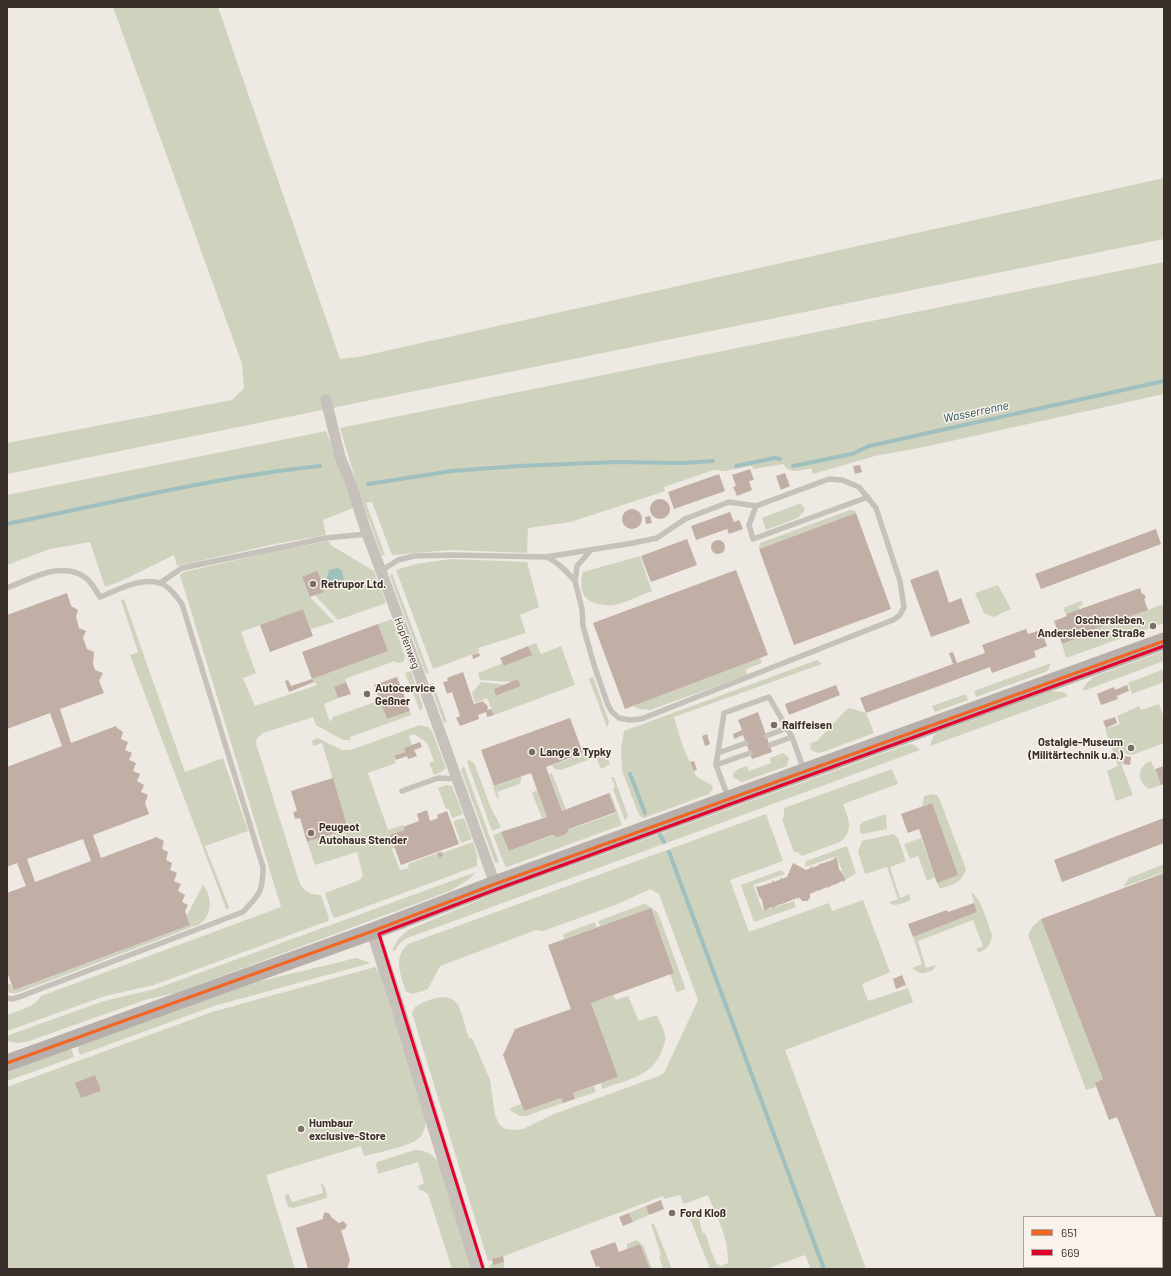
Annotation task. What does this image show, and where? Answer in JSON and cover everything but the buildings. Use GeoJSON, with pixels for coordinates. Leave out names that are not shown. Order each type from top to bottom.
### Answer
{"type":"FeatureCollection","features":[{"type":"Feature","properties":{"kind":"main road"},"geometry":{"type":"LineString","coordinates":[[7,1063],[373,931],[495,884],[1164,640]]}},
{"type":"Feature","properties":{"kind":"street","name":"Hopfenweg"},"geometry":{"type":"LineString","coordinates":[[326,400],[340,457],[495,884]]}},
{"type":"Feature","properties":{"kind":"street"},"geometry":{"type":"LineString","coordinates":[[373,931],[398,1005],[478,1269]]}},
{"type":"Feature","properties":{"kind":"lane"},"geometry":{"type":"LineString","coordinates":[[381,571],[398,560],[414,556],[450,555],[546,557],[633,543],[657,538],[685,519],[729,502],[756,506],[828,479],[842,480],[859,487],[876,508],[900,581],[904,607],[900,615],[894,620],[641,719],[629,720],[619,718],[612,712],[608,705],[594,665],[583,626],[582,609],[575,581],[577,566],[591,550]]}},
{"type":"Feature","properties":{"kind":"lane"},"geometry":{"type":"LineString","coordinates":[[756,506],[748,525],[753,539],[868,497]]}},
{"type":"Feature","properties":{"kind":"lane"},"geometry":{"type":"LineString","coordinates":[[160,583],[182,568],[326,538],[367,534]]}},
{"type":"Feature","properties":{"kind":"lane"},"geometry":{"type":"LineString","coordinates":[[546,557],[564,569],[575,581]]}},
{"type":"Feature","properties":{"kind":"lane"},"geometry":{"type":"LineString","coordinates":[[7,588],[53,571],[72,571],[87,579],[100,596],[142,582],[160,583],[173,592],[182,604],[263,867],[263,882],[259,894],[244,912],[19,997],[12,999],[7,998]]}},
{"type":"Feature","properties":{"kind":"lane"},"geometry":{"type":"LineString","coordinates":[[729,799],[716,765],[724,713],[769,696],[792,737],[804,772]]}},
{"type":"Feature","properties":{"kind":"lane"},"geometry":{"type":"LineString","coordinates":[[766,736],[787,728]]}},
{"type":"Feature","properties":{"kind":"lane"},"geometry":{"type":"LineString","coordinates":[[770,745],[792,737]]}},
{"type":"Feature","properties":{"kind":"lane"},"geometry":{"type":"LineString","coordinates":[[718,753],[746,743]]}},
{"type":"Feature","properties":{"kind":"lane"},"geometry":{"type":"LineString","coordinates":[[716,765],[750,753]]}},
{"type":"Feature","properties":{"kind":"lane"},"geometry":{"type":"LineString","coordinates":[[402,791],[438,778],[457,779]]}},
{"type":"Feature","properties":{"kind":"green space"},"geometry":{"type":"Polygon","coordinates":[[[113,7],[218,7],[340,359],[358,357],[1164,178],[1164,239],[7,474],[7,443],[232,400],[244,388],[242,364],[113,7]]]}},
{"type":"Feature","properties":{"kind":"green space"},"geometry":{"type":"Polygon","coordinates":[[[1164,262],[1164,394],[924,447],[875,456],[813,474],[811,468],[792,471],[783,464],[754,469],[751,466],[725,471],[714,470],[664,487],[665,491],[571,522],[528,528],[527,553],[451,550],[392,555],[372,502],[366,503],[385,555],[382,556],[360,495],[340,428],[1164,262]]]}},
{"type":"Feature","properties":{"kind":"green space"},"geometry":{"type":"Polygon","coordinates":[[[326,431],[353,504],[353,508],[323,520],[326,535],[275,544],[177,566],[174,555],[119,582],[105,587],[90,542],[50,549],[7,565],[7,495],[326,431]]]}},
{"type":"Feature","properties":{"kind":"green space"},"geometry":{"type":"Polygon","coordinates":[[[801,503],[805,510],[798,518],[766,530],[762,518],[801,503]]]}},
{"type":"Feature","properties":{"kind":"green space"},"geometry":{"type":"Polygon","coordinates":[[[850,510],[855,511],[856,513],[759,549],[760,543],[850,510]]]}},
{"type":"Feature","properties":{"kind":"green space"},"geometry":{"type":"Polygon","coordinates":[[[328,541],[332,546],[374,571],[386,603],[338,620],[315,595],[324,592],[322,580],[302,577],[310,597],[334,622],[311,629],[303,609],[241,632],[256,673],[243,678],[255,706],[317,685],[312,679],[388,651],[378,624],[392,619],[405,657],[404,661],[400,663],[395,661],[345,679],[346,682],[334,687],[338,698],[324,704],[330,722],[333,717],[375,702],[381,702],[387,719],[410,711],[411,715],[350,737],[350,740],[343,740],[316,725],[313,717],[263,733],[257,738],[256,743],[300,884],[309,892],[321,895],[329,918],[328,921],[154,985],[105,996],[7,1031],[7,1015],[30,1006],[41,996],[281,907],[180,575],[184,572],[328,541]]]}},
{"type":"Feature","properties":{"kind":"green space"},"geometry":{"type":"Polygon","coordinates":[[[640,556],[652,591],[623,603],[612,605],[602,605],[592,602],[585,596],[581,583],[583,572],[640,556]]]}},
{"type":"Feature","properties":{"kind":"green space"},"geometry":{"type":"Polygon","coordinates":[[[451,559],[527,562],[539,607],[520,615],[526,633],[478,648],[479,652],[433,669],[396,570],[416,564],[451,559]]]}},
{"type":"Feature","properties":{"kind":"green space"},"geometry":{"type":"Polygon","coordinates":[[[392,573],[429,673],[426,674],[390,576],[392,573]]]}},
{"type":"Feature","properties":{"kind":"green space"},"geometry":{"type":"Polygon","coordinates":[[[998,585],[1011,609],[994,617],[984,613],[975,593],[998,585]]]}},
{"type":"Feature","properties":{"kind":"green space"},"geometry":{"type":"Polygon","coordinates":[[[124,599],[185,772],[223,758],[248,831],[205,846],[229,907],[228,909],[226,909],[130,655],[138,652],[121,600],[124,599]]]}},
{"type":"Feature","properties":{"kind":"green space"},"geometry":{"type":"Polygon","coordinates":[[[1081,601],[1083,605],[1079,606],[1080,609],[1066,614],[1063,608],[1081,601]]]}},
{"type":"Feature","properties":{"kind":"green space"},"geometry":{"type":"Polygon","coordinates":[[[1164,604],[1164,623],[1066,658],[1062,644],[1075,639],[1074,636],[1164,604]]]}},
{"type":"Feature","properties":{"kind":"green space"},"geometry":{"type":"Polygon","coordinates":[[[536,643],[541,654],[561,646],[575,685],[494,715],[487,698],[475,703],[472,693],[481,682],[507,685],[494,689],[497,696],[521,686],[518,679],[512,682],[480,680],[478,673],[503,663],[504,666],[531,655],[528,646],[536,643]]]}},
{"type":"Feature","properties":{"kind":"green space"},"geometry":{"type":"Polygon","coordinates":[[[1164,651],[1164,661],[1083,691],[1084,686],[1093,677],[1164,651]]]}},
{"type":"Feature","properties":{"kind":"green space"},"geometry":{"type":"Polygon","coordinates":[[[760,658],[762,663],[746,669],[747,675],[650,710],[639,709],[633,706],[760,658]]]}},
{"type":"Feature","properties":{"kind":"green space"},"geometry":{"type":"Polygon","coordinates":[[[817,660],[822,664],[674,717],[682,744],[696,776],[713,786],[712,790],[709,794],[644,818],[639,815],[622,771],[621,749],[624,731],[817,660]]]}},
{"type":"Feature","properties":{"kind":"green space"},"geometry":{"type":"Polygon","coordinates":[[[1051,663],[1048,670],[1045,672],[976,697],[974,691],[1051,663]]]}},
{"type":"Feature","properties":{"kind":"green space"},"geometry":{"type":"Polygon","coordinates":[[[1164,669],[1164,682],[1132,694],[1128,683],[1164,669]]]}},
{"type":"Feature","properties":{"kind":"green space"},"geometry":{"type":"Polygon","coordinates":[[[411,671],[423,707],[420,711],[405,673],[411,671]]]}},
{"type":"Feature","properties":{"kind":"green space"},"geometry":{"type":"Polygon","coordinates":[[[593,677],[609,722],[607,727],[589,679],[593,677]]]}},
{"type":"Feature","properties":{"kind":"green space"},"geometry":{"type":"Polygon","coordinates":[[[433,683],[447,722],[444,723],[430,684],[433,683]]]}},
{"type":"Feature","properties":{"kind":"green space"},"geometry":{"type":"Polygon","coordinates":[[[1052,691],[1064,692],[1068,696],[930,746],[933,737],[937,733],[1052,691]]]}},
{"type":"Feature","properties":{"kind":"green space"},"geometry":{"type":"Polygon","coordinates":[[[966,694],[968,700],[935,712],[932,706],[966,694]]]}},
{"type":"Feature","properties":{"kind":"green space","name":"Ostalgie-Museum (Militärtechnik u.a.)"},"geometry":{"type":"Polygon","coordinates":[[[1159,704],[1164,718],[1164,743],[1132,755],[1123,753],[1122,766],[1133,795],[1116,801],[1107,771],[1118,766],[1105,729],[1120,724],[1117,716],[1139,706],[1141,710],[1159,704]]]}},
{"type":"Feature","properties":{"kind":"green space"},"geometry":{"type":"Polygon","coordinates":[[[850,708],[866,713],[874,733],[823,752],[818,753],[811,750],[811,743],[817,741],[847,709],[850,708]]]}},
{"type":"Feature","properties":{"kind":"green space"},"geometry":{"type":"Polygon","coordinates":[[[420,725],[428,727],[432,731],[446,768],[434,775],[429,763],[434,761],[427,743],[414,734],[409,736],[412,745],[404,748],[405,752],[394,756],[396,763],[368,773],[388,830],[403,825],[405,830],[395,848],[392,849],[400,870],[409,868],[408,864],[437,853],[439,858],[443,856],[442,853],[473,842],[477,855],[477,866],[335,918],[333,917],[325,893],[360,880],[363,875],[357,852],[315,865],[307,842],[348,829],[322,743],[313,746],[312,741],[317,738],[342,750],[351,750],[420,725]]]}},
{"type":"Feature","properties":{"kind":"green space"},"geometry":{"type":"Polygon","coordinates":[[[909,744],[914,745],[920,750],[410,937],[401,942],[395,951],[392,950],[398,939],[408,930],[494,894],[909,744]]]}},
{"type":"Feature","properties":{"kind":"green space"},"geometry":{"type":"Polygon","coordinates":[[[604,747],[610,764],[601,769],[596,757],[561,770],[555,769],[552,765],[604,747]]]}},
{"type":"Feature","properties":{"kind":"green space"},"geometry":{"type":"Polygon","coordinates":[[[783,753],[789,758],[787,766],[742,782],[733,777],[734,772],[738,769],[747,766],[749,771],[771,763],[770,758],[783,753]]]}},
{"type":"Feature","properties":{"kind":"green space"},"geometry":{"type":"Polygon","coordinates":[[[469,760],[474,763],[491,808],[501,827],[492,831],[467,762],[469,760]]]}},
{"type":"Feature","properties":{"kind":"green space"},"geometry":{"type":"Polygon","coordinates":[[[1151,761],[1161,785],[1149,789],[1142,782],[1140,774],[1143,766],[1151,761]]]}},
{"type":"Feature","properties":{"kind":"green space"},"geometry":{"type":"Polygon","coordinates":[[[464,766],[499,862],[495,863],[461,770],[464,766]]]}},
{"type":"Feature","properties":{"kind":"green space"},"geometry":{"type":"Polygon","coordinates":[[[892,769],[898,784],[843,804],[849,824],[848,833],[845,838],[840,842],[802,856],[797,852],[794,852],[782,820],[784,816],[784,808],[892,769]]]}},
{"type":"Feature","properties":{"kind":"green space"},"geometry":{"type":"Polygon","coordinates":[[[552,773],[566,810],[562,811],[549,774],[552,773]]]}},
{"type":"Feature","properties":{"kind":"green space"},"geometry":{"type":"Polygon","coordinates":[[[522,776],[520,784],[497,792],[499,797],[497,798],[493,787],[522,776]]]}},
{"type":"Feature","properties":{"kind":"green space"},"geometry":{"type":"Polygon","coordinates":[[[611,777],[614,777],[628,816],[625,821],[613,789],[615,786],[611,777]]]}},
{"type":"Feature","properties":{"kind":"green space"},"geometry":{"type":"Polygon","coordinates":[[[446,785],[452,786],[463,814],[452,818],[449,809],[446,809],[438,788],[446,785]]]}},
{"type":"Feature","properties":{"kind":"green space"},"geometry":{"type":"Polygon","coordinates":[[[537,790],[547,817],[542,818],[532,793],[537,790]]]}},
{"type":"Feature","properties":{"kind":"green space"},"geometry":{"type":"Polygon","coordinates":[[[610,792],[622,825],[507,867],[505,866],[493,835],[501,832],[509,851],[616,813],[609,793],[610,792]]]}},
{"type":"Feature","properties":{"kind":"green space"},"geometry":{"type":"Polygon","coordinates":[[[933,794],[937,795],[939,798],[966,869],[959,881],[940,889],[937,883],[932,803],[922,806],[924,796],[933,794]]]}},
{"type":"Feature","properties":{"kind":"green space"},"geometry":{"type":"Polygon","coordinates":[[[766,814],[783,861],[730,880],[749,932],[829,903],[832,911],[863,900],[890,972],[862,984],[868,1001],[908,988],[913,1002],[785,1050],[866,1269],[811,1269],[805,1255],[767,1269],[710,1269],[687,1211],[694,1210],[698,1213],[702,1232],[706,1235],[716,1263],[721,1266],[728,1263],[727,1245],[719,1220],[708,1195],[684,1204],[680,1195],[664,1199],[663,1196],[488,1261],[412,1013],[415,1007],[431,999],[443,997],[454,1000],[458,1005],[469,1038],[472,1038],[490,1080],[495,1115],[499,1124],[505,1129],[515,1130],[523,1129],[554,1114],[664,1073],[698,1000],[659,894],[650,889],[618,904],[543,931],[536,930],[440,966],[428,989],[413,994],[406,992],[400,973],[399,961],[403,949],[408,944],[766,814]]]}},
{"type":"Feature","properties":{"kind":"green space"},"geometry":{"type":"Polygon","coordinates":[[[886,814],[887,829],[862,834],[860,832],[860,825],[863,822],[886,814]]]}},
{"type":"Feature","properties":{"kind":"green space"},"geometry":{"type":"Polygon","coordinates":[[[464,818],[472,839],[461,843],[453,821],[464,818]]]}},
{"type":"Feature","properties":{"kind":"green space"},"geometry":{"type":"Polygon","coordinates":[[[893,834],[898,838],[906,861],[890,867],[900,898],[910,894],[910,900],[896,905],[889,902],[898,899],[887,867],[865,874],[858,852],[862,841],[893,834]]]}},
{"type":"Feature","properties":{"kind":"green space"},"geometry":{"type":"Polygon","coordinates":[[[921,838],[935,877],[927,881],[918,856],[910,859],[904,844],[921,838]]]}},
{"type":"Feature","properties":{"kind":"green space"},"geometry":{"type":"Polygon","coordinates":[[[847,846],[856,873],[845,880],[837,856],[805,867],[806,861],[847,846]]]}},
{"type":"Feature","properties":{"kind":"green space"},"geometry":{"type":"Polygon","coordinates":[[[1164,864],[1164,872],[1123,887],[1129,878],[1164,864]]]}},
{"type":"Feature","properties":{"kind":"green space"},"geometry":{"type":"Polygon","coordinates":[[[781,870],[785,874],[753,885],[763,911],[794,901],[796,907],[754,922],[741,885],[781,870]]]}},
{"type":"Feature","properties":{"kind":"green space"},"geometry":{"type":"Polygon","coordinates":[[[476,872],[468,880],[450,891],[176,993],[148,999],[29,1041],[18,1043],[7,1041],[7,1037],[9,1035],[104,1001],[155,989],[476,872]]]}},
{"type":"Feature","properties":{"kind":"green space"},"geometry":{"type":"Polygon","coordinates":[[[203,885],[210,900],[210,906],[207,916],[200,924],[17,993],[10,993],[7,991],[7,984],[11,984],[14,990],[190,925],[187,915],[203,885]]]}},
{"type":"Feature","properties":{"kind":"green space"},"geometry":{"type":"Polygon","coordinates":[[[971,892],[975,895],[981,905],[992,935],[988,946],[978,953],[976,949],[983,946],[973,920],[918,941],[926,968],[936,965],[933,970],[924,973],[920,973],[912,968],[922,964],[913,937],[977,912],[971,892]]]}},
{"type":"Feature","properties":{"kind":"green space"},"geometry":{"type":"Polygon","coordinates":[[[644,904],[649,906],[658,913],[685,989],[678,992],[676,991],[670,974],[674,972],[651,908],[600,926],[598,921],[644,904]]]}},
{"type":"Feature","properties":{"kind":"green space"},"geometry":{"type":"Polygon","coordinates":[[[1041,919],[1103,1079],[1095,1083],[1096,1087],[1086,1090],[1028,935],[1033,926],[1041,919]]]}},
{"type":"Feature","properties":{"kind":"green space"},"geometry":{"type":"Polygon","coordinates":[[[595,922],[597,927],[564,939],[563,934],[595,922]]]}},
{"type":"Feature","properties":{"kind":"green space"},"geometry":{"type":"Polygon","coordinates":[[[356,958],[371,963],[214,1006],[80,1055],[78,1049],[79,1045],[257,982],[356,958]]]}},
{"type":"Feature","properties":{"kind":"green space"},"geometry":{"type":"Polygon","coordinates":[[[375,967],[380,974],[426,1122],[425,1127],[418,1139],[401,1147],[364,1156],[361,1146],[266,1175],[295,1269],[7,1269],[7,1087],[212,1012],[375,967]]]}},
{"type":"Feature","properties":{"kind":"green space"},"geometry":{"type":"Polygon","coordinates":[[[613,995],[616,1000],[628,996],[639,1021],[657,1015],[664,1033],[665,1041],[658,1059],[645,1072],[629,1080],[602,1089],[601,1083],[617,1077],[591,1003],[613,995]]]}},
{"type":"Feature","properties":{"kind":"green space"},"geometry":{"type":"Polygon","coordinates":[[[69,1049],[72,1050],[74,1057],[7,1081],[7,1071],[69,1049]]]}},
{"type":"Feature","properties":{"kind":"green space"},"geometry":{"type":"Polygon","coordinates":[[[594,1086],[596,1092],[575,1099],[573,1093],[594,1086]]]}},
{"type":"Feature","properties":{"kind":"green space"},"geometry":{"type":"Polygon","coordinates":[[[561,1098],[563,1103],[526,1116],[520,1116],[510,1110],[511,1108],[521,1104],[524,1111],[561,1098]]]}},
{"type":"Feature","properties":{"kind":"green space"},"geometry":{"type":"Polygon","coordinates":[[[415,1150],[430,1154],[440,1165],[472,1269],[452,1269],[428,1194],[422,1190],[419,1190],[418,1186],[424,1183],[418,1162],[378,1174],[376,1165],[377,1162],[415,1150]]]}},
{"type":"Feature","properties":{"kind":"green space"},"geometry":{"type":"Polygon","coordinates":[[[321,1184],[325,1187],[327,1198],[293,1208],[288,1207],[285,1195],[289,1194],[292,1202],[323,1193],[321,1184]]]}},
{"type":"Feature","properties":{"kind":"green space"},"geometry":{"type":"Polygon","coordinates":[[[646,1206],[649,1215],[633,1222],[629,1213],[646,1206]]]}},
{"type":"Feature","properties":{"kind":"green space"},"geometry":{"type":"Polygon","coordinates":[[[651,1224],[654,1224],[672,1269],[663,1269],[659,1256],[661,1255],[651,1224]]]}},
{"type":"Feature","properties":{"kind":"green space"},"geometry":{"type":"Polygon","coordinates":[[[637,1240],[644,1247],[652,1269],[650,1269],[640,1244],[627,1249],[627,1244],[637,1240]]]}},
{"type":"Feature","properties":{"kind":"green space"},"geometry":{"type":"Polygon","coordinates":[[[504,1262],[504,1269],[490,1269],[489,1265],[504,1262]]]}},
{"type":"Feature","properties":{"kind":"water"},"geometry":{"type":"Polygon","coordinates":[[[338,568],[342,571],[344,580],[341,583],[332,584],[327,578],[329,570],[338,568]]]}},
{"type":"Feature","properties":{"kind":"waterway","name":"Wasserrenne"},"geometry":{"type":"LineString","coordinates":[[793,466],[852,454],[869,446],[1164,381]]}},
{"type":"Feature","properties":{"kind":"waterway","name":"Wasserrenne"},"geometry":{"type":"LineString","coordinates":[[736,466],[775,458],[780,459]]}},
{"type":"Feature","properties":{"kind":"waterway"},"geometry":{"type":"LineString","coordinates":[[368,484],[452,471],[518,466],[616,462],[683,463],[713,461]]}},
{"type":"Feature","properties":{"kind":"waterway"},"geometry":{"type":"LineString","coordinates":[[7,524],[202,484],[320,466]]}},
{"type":"Feature","properties":{"kind":"waterway"},"geometry":{"type":"LineString","coordinates":[[630,774],[645,813]]}},
{"type":"Feature","properties":{"kind":"waterway"},"geometry":{"type":"LineString","coordinates":[[660,835],[664,842]]}},
{"type":"Feature","properties":{"kind":"waterway"},"geometry":{"type":"LineString","coordinates":[[669,852],[824,1269]]}},
{"type":"Feature","properties":{"kind":"transit line","name":"651"},"geometry":{"type":"LineString","coordinates":[[7,1063],[373,931],[495,884],[1164,641]]}},
{"type":"Feature","properties":{"kind":"transit line","name":"669"},"geometry":{"type":"LineString","coordinates":[[483,1268],[379,934],[497,889],[1164,646]]}},
{"type":"Feature","properties":{"kind":"place","name":"Retrupor Ltd."},"geometry":{"type":"Point","coordinates":[313,584]}},
{"type":"Feature","properties":{"kind":"place","name":"Oschersleben, Anderslebener Straße"},"geometry":{"type":"Point","coordinates":[1153,626]}},
{"type":"Feature","properties":{"kind":"place","name":"Autocervice Geßner"},"geometry":{"type":"Point","coordinates":[367,694]}},
{"type":"Feature","properties":{"kind":"place","name":"Raiffeisen"},"geometry":{"type":"Point","coordinates":[774,725]}},
{"type":"Feature","properties":{"kind":"place","name":"Ostalgie-Museum (Militärtechnik u.a.)"},"geometry":{"type":"Point","coordinates":[1131,748]}},
{"type":"Feature","properties":{"kind":"place","name":"Lange & Typky"},"geometry":{"type":"Point","coordinates":[532,752]}},
{"type":"Feature","properties":{"kind":"place","name":"Peugeot Autohaus Stender"},"geometry":{"type":"Point","coordinates":[311,833]}},
{"type":"Feature","properties":{"kind":"place","name":"Humbaur exclusive-Store"},"geometry":{"type":"Point","coordinates":[301,1129]}},
{"type":"Feature","properties":{"kind":"place","name":"Ford Kloß"},"geometry":{"type":"Point","coordinates":[672,1213]}}]}
